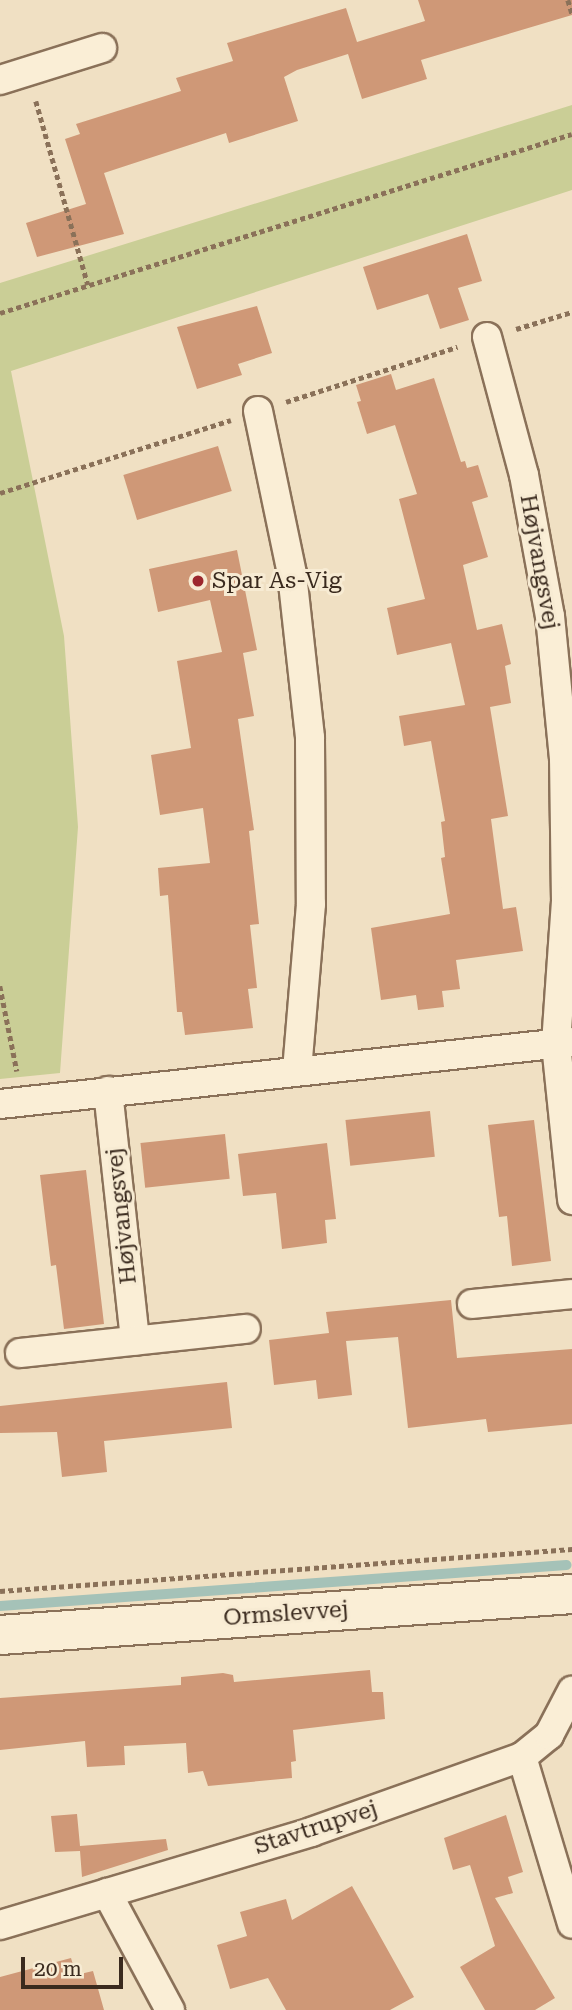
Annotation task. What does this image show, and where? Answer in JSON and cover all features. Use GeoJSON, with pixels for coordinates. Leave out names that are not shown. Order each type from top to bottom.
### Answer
{"type":"FeatureCollection","features":[{"type":"Feature","properties":{"kind":"street"},"geometry":{"type":"LineString","coordinates":[[0,80],[103,48]]}},
{"type":"Feature","properties":{"kind":"street","name":"Højvangsvej"},"geometry":{"type":"LineString","coordinates":[[487,337],[527,488],[550,616],[562,733],[566,901],[564,1043],[572,1200]]}},
{"type":"Feature","properties":{"kind":"street"},"geometry":{"type":"LineString","coordinates":[[258,411],[292,574],[310,738],[311,904],[296,1070]]}},
{"type":"Feature","properties":{"kind":"street"},"geometry":{"type":"LineString","coordinates":[[11,1102],[564,1043]]}},
{"type":"Feature","properties":{"kind":"street","name":"Højvangsvej"},"geometry":{"type":"LineString","coordinates":[[108,1091],[135,1341]]}},
{"type":"Feature","properties":{"kind":"street"},"geometry":{"type":"LineString","coordinates":[[472,1304],[572,1294]]}},
{"type":"Feature","properties":{"kind":"street"},"geometry":{"type":"LineString","coordinates":[[20,1353],[246,1329]]}},
{"type":"Feature","properties":{"kind":"street","name":"Ormslevvej"},"geometry":{"type":"LineString","coordinates":[[0,1635],[572,1594]]}},
{"type":"Feature","properties":{"kind":"street","name":"Stavtrupvej"},"geometry":{"type":"LineString","coordinates":[[0,1925],[311,1832],[522,1757],[549,1735],[572,1691]]}},
{"type":"Feature","properties":{"kind":"street"},"geometry":{"type":"LineString","coordinates":[[522,1757],[572,1924]]}},
{"type":"Feature","properties":{"kind":"street"},"geometry":{"type":"LineString","coordinates":[[107,1893],[170,2010]]}},
{"type":"Feature","properties":{"kind":"path"},"geometry":{"type":"LineString","coordinates":[[568,0],[572,13]]}},
{"type":"Feature","properties":{"kind":"path"},"geometry":{"type":"LineString","coordinates":[[28,71],[88,285]]}},
{"type":"Feature","properties":{"kind":"path"},"geometry":{"type":"LineString","coordinates":[[0,313],[572,134]]}},
{"type":"Feature","properties":{"kind":"path"},"geometry":{"type":"LineString","coordinates":[[0,986],[11,1102]]}},
{"type":"Feature","properties":{"kind":"path"},"geometry":{"type":"LineString","coordinates":[[0,1591],[572,1549]]}},
{"type":"Feature","properties":{"kind":"green space"},"geometry":{"type":"Polygon","coordinates":[[[572,105],[572,190],[11,371],[64,636],[78,827],[60,1073],[0,1079],[0,283],[572,105]]]}},
{"type":"Feature","properties":{"kind":"building"},"geometry":{"type":"Polygon","coordinates":[[[418,0],[572,0],[572,15],[421,60],[427,79],[362,99],[348,54],[297,70],[284,77],[298,121],[229,143],[226,133],[104,173],[124,234],[37,257],[26,223],[86,204],[65,139],[80,134],[76,124],[181,91],[176,78],[233,61],[227,43],[346,8],[357,42],[425,21],[418,0]]]}},
{"type":"Feature","properties":{"kind":"building"},"geometry":{"type":"Polygon","coordinates":[[[467,234],[482,281],[458,288],[469,320],[440,329],[428,294],[377,310],[363,267],[467,234]]]}},
{"type":"Feature","properties":{"kind":"building"},"geometry":{"type":"Polygon","coordinates":[[[257,306],[272,353],[238,364],[242,375],[197,389],[177,327],[257,306]]]}},
{"type":"Feature","properties":{"kind":"building"},"geometry":{"type":"Polygon","coordinates":[[[391,374],[396,390],[434,378],[461,462],[465,461],[467,468],[478,465],[488,497],[472,502],[488,557],[463,565],[477,630],[502,624],[511,664],[505,666],[511,703],[490,707],[508,816],[491,819],[503,909],[516,907],[523,951],[456,960],[460,989],[442,991],[444,1007],[418,1010],[416,995],[381,1000],[371,928],[450,914],[441,858],[445,857],[441,822],[445,821],[431,741],[404,746],[399,716],[465,705],[451,643],[397,655],[387,608],[425,599],[399,499],[417,494],[395,425],[367,434],[357,402],[361,401],[356,385],[391,374]]]}},
{"type":"Feature","properties":{"kind":"building"},"geometry":{"type":"Polygon","coordinates":[[[218,446],[232,491],[137,520],[123,475],[218,446]]]}},
{"type":"Feature","properties":{"kind":"building"},"geometry":{"type":"Polygon","coordinates":[[[237,550],[257,650],[243,653],[254,716],[238,719],[254,830],[249,831],[259,924],[250,925],[257,988],[248,989],[253,1028],[185,1035],[182,1012],[177,1012],[168,895],[160,896],[158,868],[210,863],[203,808],[160,815],[151,755],[191,748],[177,661],[222,652],[210,600],[158,612],[149,569],[237,550]]]}},
{"type":"Feature","properties":{"kind":"building"},"geometry":{"type":"Polygon","coordinates":[[[430,1111],[435,1157],[350,1166],[345,1120],[430,1111]]]}},
{"type":"Feature","properties":{"kind":"building"},"geometry":{"type":"Polygon","coordinates":[[[534,1120],[551,1261],[512,1266],[507,1216],[499,1217],[488,1125],[534,1120]]]}},
{"type":"Feature","properties":{"kind":"building"},"geometry":{"type":"Polygon","coordinates":[[[225,1134],[230,1179],[145,1188],[140,1143],[225,1134]]]}},
{"type":"Feature","properties":{"kind":"building"},"geometry":{"type":"Polygon","coordinates":[[[327,1143],[336,1219],[325,1220],[327,1243],[282,1249],[276,1193],[243,1196],[238,1154],[327,1143]]]}},
{"type":"Feature","properties":{"kind":"building"},"geometry":{"type":"Polygon","coordinates":[[[86,1170],[104,1324],[64,1329],[56,1265],[51,1266],[40,1175],[86,1170]]]}},
{"type":"Feature","properties":{"kind":"building"},"geometry":{"type":"Polygon","coordinates":[[[451,1300],[457,1358],[572,1349],[572,1424],[488,1432],[486,1419],[408,1428],[398,1337],[346,1341],[352,1395],[318,1399],[316,1380],[274,1385],[269,1340],[329,1333],[326,1312],[451,1300]]]}},
{"type":"Feature","properties":{"kind":"building"},"geometry":{"type":"Polygon","coordinates":[[[227,1382],[232,1428],[104,1441],[107,1472],[62,1477],[57,1432],[0,1433],[0,1406],[227,1382]]]}},
{"type":"Feature","properties":{"kind":"building"},"geometry":{"type":"Polygon","coordinates":[[[370,1670],[372,1692],[383,1692],[385,1719],[293,1730],[296,1761],[291,1762],[292,1778],[208,1786],[203,1771],[188,1773],[186,1743],[124,1746],[125,1765],[87,1767],[85,1741],[0,1750],[0,1698],[181,1685],[181,1677],[223,1673],[233,1675],[234,1682],[370,1670]]]}},
{"type":"Feature","properties":{"kind":"building"},"geometry":{"type":"Polygon","coordinates":[[[77,1814],[80,1846],[166,1839],[168,1850],[82,1877],[80,1851],[55,1852],[51,1816],[77,1814]]]}},
{"type":"Feature","properties":{"kind":"building"},"geometry":{"type":"Polygon","coordinates":[[[506,1815],[523,1872],[508,1877],[513,1893],[495,1898],[555,1998],[535,2010],[485,2010],[460,1967],[495,1946],[470,1865],[453,1870],[444,1838],[506,1815]]]}},
{"type":"Feature","properties":{"kind":"building"},"geometry":{"type":"Polygon","coordinates":[[[352,1886],[414,1997],[390,2010],[286,2010],[268,1978],[230,1989],[217,1945],[247,1936],[240,1912],[286,1899],[292,1920],[352,1886]]]}},
{"type":"Feature","properties":{"kind":"building"},"geometry":{"type":"Polygon","coordinates":[[[71,1958],[76,1975],[93,1971],[104,2010],[0,2010],[0,1977],[71,1958]]]}},
{"type":"Feature","properties":{"kind":"waterway"},"geometry":{"type":"LineString","coordinates":[[0,1606],[567,1565]]}},
{"type":"Feature","properties":{"kind":"place","name":"Spar As-Vig"},"geometry":{"type":"Point","coordinates":[198,581]}}]}
